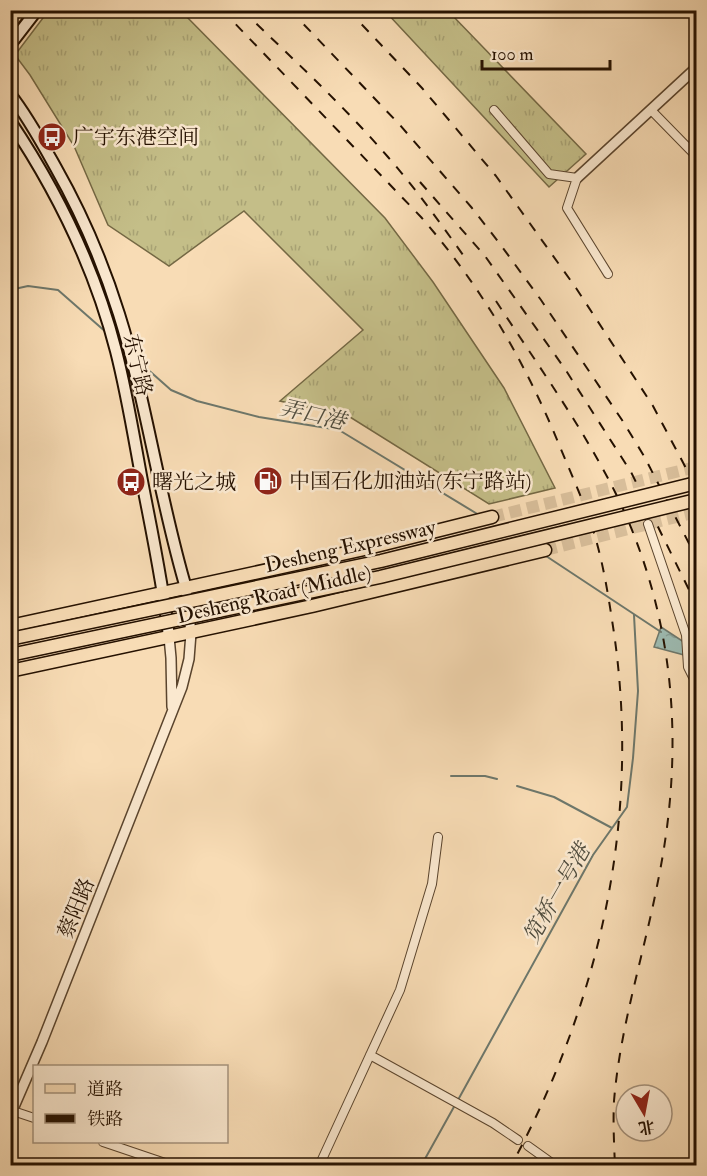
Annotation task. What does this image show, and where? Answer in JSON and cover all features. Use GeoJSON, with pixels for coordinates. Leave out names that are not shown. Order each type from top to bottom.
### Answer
{"type":"FeatureCollection","features":[{"type":"Feature","properties":{"kind":"main road"},"geometry":{"type":"LineString","coordinates":[[10,23],[20,10]]}},
{"type":"Feature","properties":{"kind":"main road"},"geometry":{"type":"LineString","coordinates":[[10,45],[37,10]]}},
{"type":"Feature","properties":{"kind":"main road","name":"东宁路"},"geometry":{"type":"LineString","coordinates":[[10,94],[43,145],[98,254],[118,312],[186,588]]}},
{"type":"Feature","properties":{"kind":"main road","name":"东宁路"},"geometry":{"type":"LineString","coordinates":[[10,121],[52,188],[84,259],[116,350],[164,592],[169,637]]}},
{"type":"Feature","properties":{"kind":"main road","name":"Desheng Expressway"},"geometry":{"type":"LineString","coordinates":[[10,639],[381,561],[696,483]]}},
{"type":"Feature","properties":{"kind":"main road","name":"Desheng Expressway"},"geometry":{"type":"LineString","coordinates":[[10,655],[380,577],[696,500]]}},
{"type":"Feature","properties":{"kind":"main road","name":"Desheng Road (Middle)"},"geometry":{"type":"LineString","coordinates":[[10,626],[360,550],[492,517]]}},
{"type":"Feature","properties":{"kind":"main road","name":"Desheng Road (Middle)"},"geometry":{"type":"LineString","coordinates":[[10,671],[312,606],[545,550]]}},
{"type":"Feature","properties":{"kind":"street"},"geometry":{"type":"LineString","coordinates":[[608,274],[567,208],[577,178],[696,68]]}},
{"type":"Feature","properties":{"kind":"street"},"geometry":{"type":"LineString","coordinates":[[494,110],[549,174],[577,178]]}},
{"type":"Feature","properties":{"kind":"street"},"geometry":{"type":"LineString","coordinates":[[651,110],[696,156]]}},
{"type":"Feature","properties":{"kind":"street"},"geometry":{"type":"LineString","coordinates":[[648,524],[686,635],[688,667],[696,683]]}},
{"type":"Feature","properties":{"kind":"street","name":"蔡阳路"},"geometry":{"type":"LineString","coordinates":[[11,1112],[182,687],[189,659],[191,633],[186,588]]}},
{"type":"Feature","properties":{"kind":"street"},"geometry":{"type":"LineString","coordinates":[[169,637],[172,713]]}},
{"type":"Feature","properties":{"kind":"street"},"geometry":{"type":"LineString","coordinates":[[319,1166],[400,990],[432,884],[438,837]]}},
{"type":"Feature","properties":{"kind":"street"},"geometry":{"type":"LineString","coordinates":[[370,1055],[518,1140]]}},
{"type":"Feature","properties":{"kind":"street"},"geometry":{"type":"LineString","coordinates":[[11,1112],[33,1118]]}},
{"type":"Feature","properties":{"kind":"street"},"geometry":{"type":"LineString","coordinates":[[106,1143],[174,1166]]}},
{"type":"Feature","properties":{"kind":"street"},"geometry":{"type":"LineString","coordinates":[[528,1146],[556,1166]]}},
{"type":"Feature","properties":{"kind":"green space"},"geometry":{"type":"Polygon","coordinates":[[[49,10],[181,11],[385,218],[433,282],[504,388],[555,488],[489,504],[350,417],[280,401],[363,330],[244,211],[169,266],[108,225],[74,146],[15,55],[49,10]]]}},
{"type":"Feature","properties":{"kind":"green space"},"geometry":{"type":"Polygon","coordinates":[[[385,11],[453,11],[451,14],[586,154],[549,187],[385,11]]]}},
{"type":"Feature","properties":{"kind":"water"},"geometry":{"type":"Polygon","coordinates":[[[661,627],[696,650],[696,668],[684,655],[654,647],[661,627]]]}},
{"type":"Feature","properties":{"kind":"waterway","name":"弄口港"},"geometry":{"type":"LineString","coordinates":[[10,290],[28,286],[58,290],[107,333]]}},
{"type":"Feature","properties":{"kind":"waterway","name":"弄口港"},"geometry":{"type":"LineString","coordinates":[[136,359],[171,390],[197,401],[259,417],[339,430],[479,515]]}},
{"type":"Feature","properties":{"kind":"waterway","name":"弄口港"},"geometry":{"type":"LineString","coordinates":[[543,554],[661,632]]}},
{"type":"Feature","properties":{"kind":"waterway","name":"笕桥一号港"},"geometry":{"type":"LineString","coordinates":[[458,1100],[593,855],[627,807],[638,691],[634,615]]}},
{"type":"Feature","properties":{"kind":"waterway"},"geometry":{"type":"LineString","coordinates":[[451,776],[485,776],[497,779]]}},
{"type":"Feature","properties":{"kind":"waterway"},"geometry":{"type":"LineString","coordinates":[[517,786],[554,797],[612,828]]}},
{"type":"Feature","properties":{"kind":"waterway","name":"笕桥一号港"},"geometry":{"type":"LineString","coordinates":[[421,1166],[455,1105]]}},
{"type":"Feature","properties":{"kind":"tunnel"},"geometry":{"type":"LineString","coordinates":[[492,517],[696,467]]}},
{"type":"Feature","properties":{"kind":"tunnel"},"geometry":{"type":"LineString","coordinates":[[545,550],[696,512]]}},
{"type":"Feature","properties":{"kind":"railway"},"geometry":{"type":"LineString","coordinates":[[222,10],[421,217],[463,270],[500,326],[532,385],[578,490],[598,545],[614,633],[621,703],[622,772],[617,840],[606,908],[590,974],[568,1039],[542,1103],[511,1166]]}},
{"type":"Feature","properties":{"kind":"railway"},"geometry":{"type":"LineString","coordinates":[[242,10],[371,138],[417,193],[463,255]]}},
{"type":"Feature","properties":{"kind":"railway"},"geometry":{"type":"LineString","coordinates":[[290,10],[399,124],[500,244],[622,420],[644,456],[696,557]]}},
{"type":"Feature","properties":{"kind":"railway"},"geometry":{"type":"LineString","coordinates":[[348,10],[422,88],[496,176],[576,288],[653,406],[696,487]]}},
{"type":"Feature","properties":{"kind":"railway"},"geometry":{"type":"LineString","coordinates":[[420,182],[485,256],[565,369],[631,472],[696,604]]}},
{"type":"Feature","properties":{"kind":"railway"},"geometry":{"type":"LineString","coordinates":[[496,301],[575,421],[617,496],[637,542],[652,589],[663,637],[670,685],[671,782],[666,832],[658,881],[621,1046],[614,1101],[615,1166]]}},
{"type":"Feature","properties":{"kind":"place","name":"广宇东港空间"},"geometry":{"type":"Point","coordinates":[52,137]}},
{"type":"Feature","properties":{"kind":"place","name":"中国石化加油站(东宁路站)"},"geometry":{"type":"Point","coordinates":[268,481]}},
{"type":"Feature","properties":{"kind":"place","name":"曙光之城"},"geometry":{"type":"Point","coordinates":[131,482]}}]}
